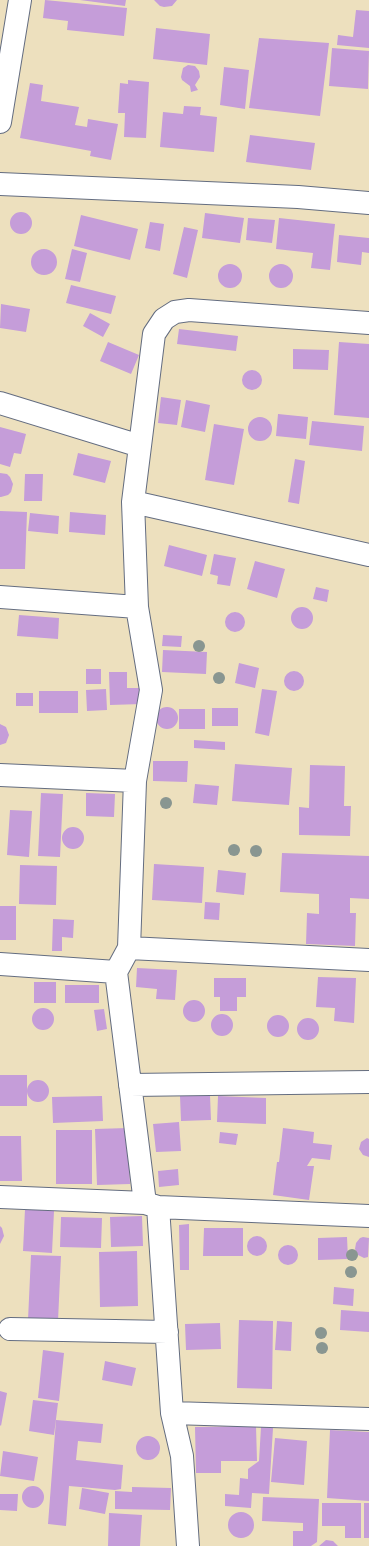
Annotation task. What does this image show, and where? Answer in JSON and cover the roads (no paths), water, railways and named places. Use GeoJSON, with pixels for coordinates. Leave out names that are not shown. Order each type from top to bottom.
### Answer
{"type":"FeatureCollection","features":[{"type":"Feature","properties":{"kind":"street"},"geometry":{"type":"LineString","coordinates":[[0,122],[3,87],[20,0]]}},
{"type":"Feature","properties":{"kind":"street"},"geometry":{"type":"LineString","coordinates":[[0,184],[298,197],[369,203]]}},
{"type":"Feature","properties":{"kind":"street"},"geometry":{"type":"LineString","coordinates":[[188,1546],[182,1456],[172,1413],[166,1332],[152,1205],[130,1085],[116,972],[129,948],[135,781],[151,690],[137,607],[133,502],[154,334],[164,319],[175,312],[189,310],[369,324]]}},
{"type":"Feature","properties":{"kind":"street"},"geometry":{"type":"LineString","coordinates":[[0,403],[140,446]]}},
{"type":"Feature","properties":{"kind":"street"},"geometry":{"type":"LineString","coordinates":[[133,502],[369,555]]}},
{"type":"Feature","properties":{"kind":"street"},"geometry":{"type":"LineString","coordinates":[[0,596],[137,607]]}},
{"type":"Feature","properties":{"kind":"street"},"geometry":{"type":"LineString","coordinates":[[0,775],[135,781]]}},
{"type":"Feature","properties":{"kind":"street"},"geometry":{"type":"LineString","coordinates":[[129,948],[369,960]]}},
{"type":"Feature","properties":{"kind":"street"},"geometry":{"type":"LineString","coordinates":[[0,964],[116,972]]}},
{"type":"Feature","properties":{"kind":"street"},"geometry":{"type":"LineString","coordinates":[[130,1085],[369,1082]]}},
{"type":"Feature","properties":{"kind":"street"},"geometry":{"type":"LineString","coordinates":[[0,1197],[369,1216]]}},
{"type":"Feature","properties":{"kind":"street"},"geometry":{"type":"LineString","coordinates":[[10,1329],[166,1332]]}},
{"type":"Feature","properties":{"kind":"street"},"geometry":{"type":"LineString","coordinates":[[172,1413],[369,1419]]}}]}
